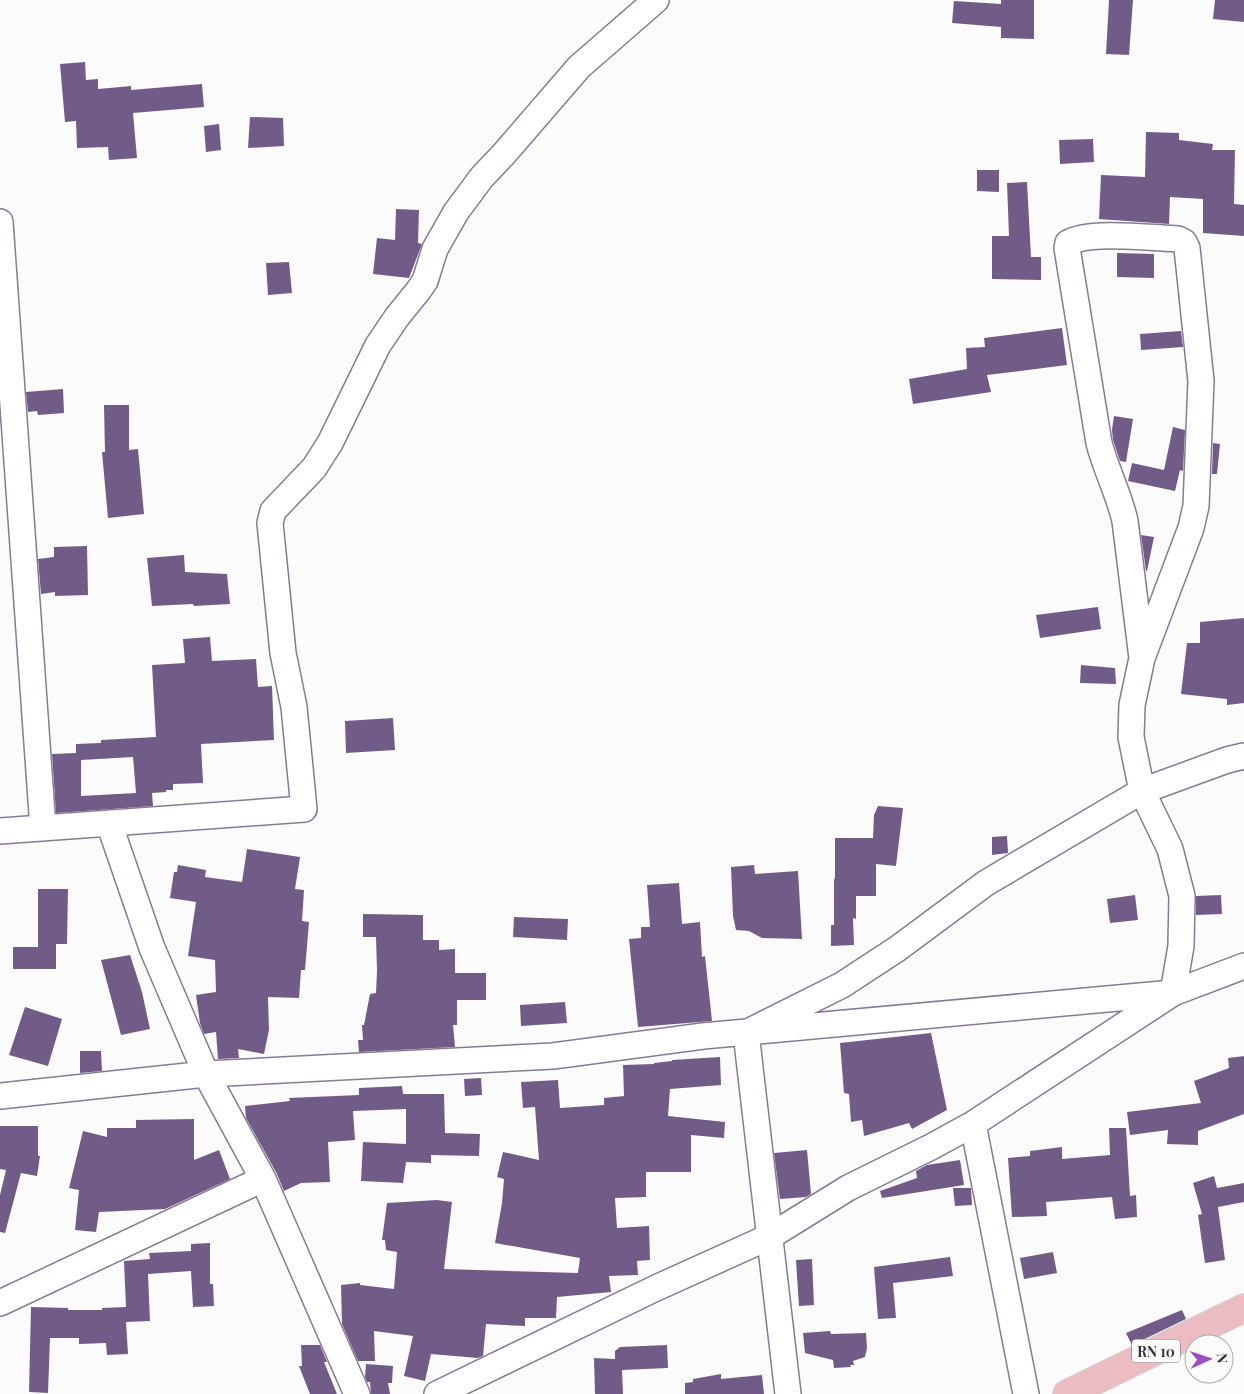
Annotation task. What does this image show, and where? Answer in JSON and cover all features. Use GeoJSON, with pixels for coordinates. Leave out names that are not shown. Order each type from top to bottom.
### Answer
{"type":"FeatureCollection","features":[{"type":"Feature","properties":{"kind":"main road","name":"RN 10"},"geometry":{"type":"LineString","coordinates":[[1067,1394],[1244,1308]]}},
{"type":"Feature","properties":{"kind":"street"},"geometry":{"type":"LineString","coordinates":[[0,831],[304,809],[294,707],[282,643],[270,522],[273,511],[314,468],[330,443],[378,345],[425,280],[435,249],[456,212],[482,177],[578,67],[656,0]]}},
{"type":"Feature","properties":{"kind":"street"},"geometry":{"type":"LineString","coordinates":[[0,222],[42,828]]}},
{"type":"Feature","properties":{"kind":"street"},"geometry":{"type":"LineString","coordinates":[[1142,658],[1125,521],[1099,443],[1067,248],[1068,243],[1075,239],[1106,236],[1178,239],[1184,242],[1187,248],[1201,382],[1196,506],[1191,528],[1142,658],[1132,705],[1132,737],[1142,791],[1170,849],[1182,896],[1181,946],[1173,993]]}},
{"type":"Feature","properties":{"kind":"street"},"geometry":{"type":"LineString","coordinates":[[746,1032],[842,985],[897,949],[986,883],[1142,791],[1227,760],[1244,756]]}},
{"type":"Feature","properties":{"kind":"street"},"geometry":{"type":"LineString","coordinates":[[109,823],[152,948],[206,1074],[263,1179],[357,1394]]}},
{"type":"Feature","properties":{"kind":"street"},"geometry":{"type":"LineString","coordinates":[[437,1394],[656,1288],[769,1237],[848,1188],[973,1124],[1173,993],[1244,966]]}},
{"type":"Feature","properties":{"kind":"street"},"geometry":{"type":"LineString","coordinates":[[0,1096],[206,1074],[553,1056],[704,1036],[1173,993]]}},
{"type":"Feature","properties":{"kind":"street"},"geometry":{"type":"LineString","coordinates":[[746,1032],[788,1394]]}},
{"type":"Feature","properties":{"kind":"street"},"geometry":{"type":"LineString","coordinates":[[973,1124],[1026,1394]]}},
{"type":"Feature","properties":{"kind":"street"},"geometry":{"type":"LineString","coordinates":[[0,1302],[263,1179]]}},
{"type":"Feature","properties":{"kind":"building"},"geometry":{"type":"Polygon","coordinates":[[[1001,0],[1034,0],[1034,39],[1001,38],[1001,27],[952,23],[954,1],[1001,4],[1001,0]]]}},
{"type":"Feature","properties":{"kind":"building"},"geometry":{"type":"Polygon","coordinates":[[[1109,0],[1133,0],[1129,55],[1106,54],[1109,0]]]}},
{"type":"Feature","properties":{"kind":"building"},"geometry":{"type":"Polygon","coordinates":[[[1215,0],[1244,0],[1244,22],[1213,19],[1215,0]]]}},
{"type":"Feature","properties":{"kind":"building"},"geometry":{"type":"Polygon","coordinates":[[[85,62],[86,80],[98,79],[98,89],[131,86],[131,90],[202,84],[204,107],[133,113],[137,158],[109,160],[108,147],[77,148],[76,121],[65,122],[60,64],[85,62]]]}},
{"type":"Feature","properties":{"kind":"building"},"geometry":{"type":"Polygon","coordinates":[[[250,117],[283,118],[284,146],[248,148],[250,117]]]}},
{"type":"Feature","properties":{"kind":"building"},"geometry":{"type":"Polygon","coordinates":[[[219,124],[221,150],[206,152],[204,126],[219,124]]]}},
{"type":"Feature","properties":{"kind":"building"},"geometry":{"type":"Polygon","coordinates":[[[1146,132],[1179,133],[1179,140],[1213,144],[1212,150],[1235,150],[1234,204],[1244,205],[1244,236],[1203,233],[1203,199],[1170,197],[1169,224],[1099,219],[1101,175],[1145,177],[1146,132]]]}},
{"type":"Feature","properties":{"kind":"building"},"geometry":{"type":"Polygon","coordinates":[[[1093,139],[1094,162],[1060,164],[1059,140],[1093,139]]]}},
{"type":"Feature","properties":{"kind":"building"},"geometry":{"type":"Polygon","coordinates":[[[977,170],[999,170],[999,192],[977,191],[977,170]]]}},
{"type":"Feature","properties":{"kind":"building"},"geometry":{"type":"Polygon","coordinates":[[[1027,182],[1031,257],[1041,257],[1041,280],[992,279],[992,236],[1009,236],[1007,183],[1027,182]]]}},
{"type":"Feature","properties":{"kind":"building"},"geometry":{"type":"Polygon","coordinates":[[[396,209],[419,210],[418,243],[422,244],[409,278],[373,274],[377,238],[395,240],[396,209]]]}},
{"type":"Feature","properties":{"kind":"building"},"geometry":{"type":"Polygon","coordinates":[[[1117,253],[1154,254],[1154,278],[1117,277],[1117,253]]]}},
{"type":"Feature","properties":{"kind":"building"},"geometry":{"type":"Polygon","coordinates":[[[289,262],[292,293],[268,295],[266,263],[289,262]]]}},
{"type":"Feature","properties":{"kind":"building"},"geometry":{"type":"Polygon","coordinates":[[[1062,328],[1067,365],[987,375],[991,392],[913,404],[909,379],[967,369],[966,348],[985,347],[984,338],[1062,328]]]}},
{"type":"Feature","properties":{"kind":"building"},"geometry":{"type":"Polygon","coordinates":[[[1181,331],[1183,347],[1141,350],[1140,334],[1181,331]]]}},
{"type":"Feature","properties":{"kind":"building"},"geometry":{"type":"Polygon","coordinates":[[[63,389],[64,413],[38,415],[37,411],[28,412],[26,392],[63,389]]]}},
{"type":"Feature","properties":{"kind":"building"},"geometry":{"type":"Polygon","coordinates":[[[104,405],[129,405],[129,450],[138,449],[144,514],[108,518],[102,452],[105,452],[104,405]]]}},
{"type":"Feature","properties":{"kind":"building"},"geometry":{"type":"Polygon","coordinates":[[[1114,416],[1133,419],[1126,462],[1120,461],[1113,440],[1114,416]]]}},
{"type":"Feature","properties":{"kind":"building"},"geometry":{"type":"Polygon","coordinates":[[[1173,427],[1185,430],[1183,471],[1180,470],[1175,491],[1128,481],[1132,463],[1164,470],[1173,427]]]}},
{"type":"Feature","properties":{"kind":"building"},"geometry":{"type":"Polygon","coordinates":[[[1213,443],[1220,444],[1217,474],[1212,474],[1213,443]]]}},
{"type":"Feature","properties":{"kind":"building"},"geometry":{"type":"Polygon","coordinates":[[[1141,535],[1154,537],[1147,571],[1146,571],[1141,535]]]}},
{"type":"Feature","properties":{"kind":"building"},"geometry":{"type":"Polygon","coordinates":[[[87,546],[88,595],[55,596],[55,592],[41,594],[38,559],[54,557],[54,547],[87,546]]]}},
{"type":"Feature","properties":{"kind":"building"},"geometry":{"type":"Polygon","coordinates":[[[184,555],[185,572],[227,574],[230,604],[152,606],[147,558],[184,555]]]}},
{"type":"Feature","properties":{"kind":"building"},"geometry":{"type":"Polygon","coordinates":[[[1098,607],[1101,629],[1040,638],[1036,615],[1098,607]]]}},
{"type":"Feature","properties":{"kind":"building"},"geometry":{"type":"Polygon","coordinates":[[[1244,618],[1244,703],[1227,705],[1227,699],[1181,694],[1187,643],[1200,643],[1200,622],[1244,618]]]}},
{"type":"Feature","properties":{"kind":"building"},"geometry":{"type":"Polygon","coordinates":[[[210,637],[212,661],[256,659],[258,687],[272,686],[274,740],[201,744],[203,783],[173,784],[173,790],[152,793],[153,806],[56,813],[52,754],[76,753],[76,744],[101,743],[101,740],[156,737],[152,665],[185,663],[183,639],[210,637]],[[133,757],[81,760],[81,796],[136,793],[133,757]]]}},
{"type":"Feature","properties":{"kind":"building"},"geometry":{"type":"Polygon","coordinates":[[[1081,665],[1115,668],[1116,684],[1080,683],[1081,665]]]}},
{"type":"Feature","properties":{"kind":"building"},"geometry":{"type":"Polygon","coordinates":[[[393,718],[395,750],[346,753],[345,721],[393,718]]]}},
{"type":"Feature","properties":{"kind":"building"},"geometry":{"type":"Polygon","coordinates":[[[878,806],[903,808],[896,866],[876,864],[876,896],[856,896],[856,919],[853,918],[854,945],[831,946],[831,925],[834,925],[835,838],[873,838],[874,815],[878,806]]]}},
{"type":"Feature","properties":{"kind":"building"},"geometry":{"type":"Polygon","coordinates":[[[1007,836],[1008,853],[992,855],[992,837],[1007,836]]]}},
{"type":"Feature","properties":{"kind":"building"},"geometry":{"type":"Polygon","coordinates":[[[247,849],[300,857],[295,889],[304,890],[302,921],[309,922],[305,970],[301,970],[299,998],[268,997],[269,1030],[264,1054],[238,1049],[239,1058],[218,1059],[216,1032],[204,1034],[200,1023],[196,995],[216,992],[215,960],[188,956],[196,902],[170,898],[174,872],[177,872],[178,865],[206,870],[205,877],[242,882],[247,849]]]}},
{"type":"Feature","properties":{"kind":"building"},"geometry":{"type":"Polygon","coordinates":[[[754,865],[755,874],[798,871],[802,939],[762,938],[749,931],[736,930],[733,916],[731,867],[754,865]]]}},
{"type":"Feature","properties":{"kind":"building"},"geometry":{"type":"Polygon","coordinates":[[[679,883],[682,924],[700,922],[702,957],[705,956],[712,1021],[638,1027],[629,939],[641,938],[641,927],[650,927],[647,885],[679,883]]]}},
{"type":"Feature","properties":{"kind":"building"},"geometry":{"type":"Polygon","coordinates":[[[38,889],[68,889],[67,944],[56,944],[56,969],[13,969],[13,947],[38,947],[38,889]]]}},
{"type":"Feature","properties":{"kind":"building"},"geometry":{"type":"Polygon","coordinates":[[[1135,895],[1138,920],[1110,923],[1107,899],[1135,895]]]}},
{"type":"Feature","properties":{"kind":"building"},"geometry":{"type":"Polygon","coordinates":[[[1221,895],[1222,914],[1196,915],[1196,896],[1221,895]]]}},
{"type":"Feature","properties":{"kind":"building"},"geometry":{"type":"Polygon","coordinates":[[[363,914],[423,915],[423,940],[439,940],[439,950],[455,949],[455,973],[486,973],[486,1000],[457,1000],[457,1025],[453,1025],[455,1047],[359,1052],[358,1040],[363,1040],[362,1025],[364,1025],[370,994],[376,993],[377,971],[376,937],[363,937],[363,914]]]}},
{"type":"Feature","properties":{"kind":"building"},"geometry":{"type":"Polygon","coordinates":[[[514,917],[568,919],[567,940],[513,937],[514,917]]]}},
{"type":"Feature","properties":{"kind":"building"},"geometry":{"type":"Polygon","coordinates":[[[130,955],[142,992],[150,1029],[121,1035],[101,960],[130,955]]]}},
{"type":"Feature","properties":{"kind":"building"},"geometry":{"type":"Polygon","coordinates":[[[565,1002],[567,1023],[521,1026],[520,1005],[565,1002]]]}},
{"type":"Feature","properties":{"kind":"building"},"geometry":{"type":"Polygon","coordinates":[[[25,1007],[62,1019],[48,1066],[9,1055],[25,1007]]]}},
{"type":"Feature","properties":{"kind":"building"},"geometry":{"type":"Polygon","coordinates":[[[931,1033],[947,1110],[912,1129],[909,1123],[864,1136],[862,1120],[851,1122],[849,1094],[844,1093],[840,1043],[931,1033]]]}},
{"type":"Feature","properties":{"kind":"building"},"geometry":{"type":"Polygon","coordinates":[[[80,1051],[101,1051],[102,1071],[80,1073],[80,1051]]]}},
{"type":"Feature","properties":{"kind":"building"},"geometry":{"type":"Polygon","coordinates":[[[1244,1056],[1244,1114],[1198,1131],[1198,1145],[1167,1144],[1168,1130],[1130,1135],[1127,1112],[1201,1103],[1194,1081],[1229,1068],[1228,1058],[1244,1056]]]}},
{"type":"Feature","properties":{"kind":"building"},"geometry":{"type":"Polygon","coordinates":[[[720,1057],[721,1085],[670,1089],[668,1116],[725,1122],[724,1138],[691,1135],[691,1172],[646,1172],[646,1197],[615,1198],[617,1228],[649,1226],[650,1260],[637,1261],[638,1275],[609,1276],[611,1292],[557,1297],[556,1318],[525,1318],[525,1326],[486,1324],[483,1356],[478,1358],[431,1354],[425,1381],[404,1376],[413,1336],[374,1331],[375,1361],[358,1361],[342,1324],[341,1285],[360,1283],[360,1285],[394,1289],[397,1252],[386,1250],[385,1240],[382,1240],[387,1203],[437,1200],[452,1202],[444,1269],[578,1273],[580,1258],[495,1243],[504,1179],[497,1177],[503,1152],[539,1160],[535,1107],[523,1108],[521,1082],[558,1080],[560,1108],[604,1105],[604,1098],[624,1096],[623,1065],[654,1064],[672,1060],[720,1057]]]}},
{"type":"Feature","properties":{"kind":"building"},"geometry":{"type":"Polygon","coordinates":[[[481,1078],[482,1095],[465,1096],[464,1079],[481,1078]]]}},
{"type":"Feature","properties":{"kind":"building"},"geometry":{"type":"Polygon","coordinates":[[[402,1086],[403,1094],[444,1094],[445,1133],[480,1134],[479,1156],[431,1155],[431,1163],[406,1162],[403,1183],[361,1181],[363,1142],[406,1144],[406,1109],[353,1111],[355,1140],[328,1142],[330,1182],[301,1183],[284,1191],[276,1172],[246,1118],[245,1106],[290,1101],[289,1098],[359,1095],[359,1088],[402,1086]]]}},
{"type":"Feature","properties":{"kind":"building"},"geometry":{"type":"Polygon","coordinates":[[[194,1119],[194,1160],[219,1150],[230,1179],[165,1209],[99,1212],[96,1232],[75,1230],[79,1190],[69,1188],[83,1131],[107,1137],[107,1128],[136,1128],[136,1120],[194,1119]]]}},
{"type":"Feature","properties":{"kind":"building"},"geometry":{"type":"Polygon","coordinates":[[[0,1126],[38,1126],[38,1156],[40,1156],[37,1176],[21,1173],[5,1233],[0,1232],[0,1195],[6,1170],[0,1169],[0,1126]]]}},
{"type":"Feature","properties":{"kind":"building"},"geometry":{"type":"Polygon","coordinates":[[[1109,1128],[1126,1128],[1130,1196],[1136,1195],[1137,1217],[1115,1219],[1112,1197],[1046,1202],[1047,1216],[1012,1217],[1008,1158],[1030,1156],[1030,1151],[1062,1147],[1062,1159],[1110,1155],[1109,1128]]]}},
{"type":"Feature","properties":{"kind":"building"},"geometry":{"type":"Polygon","coordinates":[[[807,1150],[811,1194],[806,1197],[780,1199],[774,1153],[807,1150]]]}},
{"type":"Feature","properties":{"kind":"building"},"geometry":{"type":"Polygon","coordinates":[[[960,1160],[964,1185],[882,1198],[880,1191],[917,1178],[916,1171],[927,1165],[960,1160]]]}},
{"type":"Feature","properties":{"kind":"building"},"geometry":{"type":"Polygon","coordinates":[[[1214,1176],[1217,1188],[1244,1183],[1244,1202],[1218,1207],[1225,1260],[1205,1263],[1198,1215],[1202,1214],[1193,1183],[1214,1176]]]}},
{"type":"Feature","properties":{"kind":"building"},"geometry":{"type":"Polygon","coordinates":[[[953,1188],[971,1188],[972,1205],[955,1206],[953,1188]]]}},
{"type":"Feature","properties":{"kind":"building"},"geometry":{"type":"Polygon","coordinates":[[[210,1243],[210,1284],[213,1284],[214,1306],[193,1307],[191,1271],[148,1274],[150,1321],[126,1322],[128,1354],[107,1355],[106,1343],[79,1344],[79,1338],[50,1338],[48,1393],[29,1392],[31,1307],[102,1310],[102,1308],[126,1307],[124,1261],[150,1259],[149,1253],[191,1251],[191,1244],[210,1243]]]}},
{"type":"Feature","properties":{"kind":"building"},"geometry":{"type":"Polygon","coordinates":[[[1053,1252],[1057,1273],[1024,1279],[1020,1258],[1053,1252]]]}},
{"type":"Feature","properties":{"kind":"building"},"geometry":{"type":"Polygon","coordinates":[[[950,1257],[953,1276],[893,1283],[896,1318],[878,1319],[874,1267],[950,1257]]]}},
{"type":"Feature","properties":{"kind":"building"},"geometry":{"type":"Polygon","coordinates":[[[812,1259],[814,1305],[799,1306],[796,1260],[812,1259]]]}},
{"type":"Feature","properties":{"kind":"building"},"geometry":{"type":"Polygon","coordinates":[[[1182,1310],[1186,1319],[1132,1345],[1126,1333],[1182,1310]]]}},
{"type":"Feature","properties":{"kind":"building"},"geometry":{"type":"Polygon","coordinates":[[[830,1331],[831,1334],[866,1333],[867,1348],[865,1357],[853,1361],[854,1365],[850,1365],[851,1367],[834,1368],[833,1360],[805,1353],[803,1333],[830,1331]]]}},
{"type":"Feature","properties":{"kind":"building"},"geometry":{"type":"Polygon","coordinates":[[[301,1345],[320,1345],[327,1362],[324,1362],[337,1394],[310,1394],[299,1366],[302,1366],[301,1345]]]}},
{"type":"Feature","properties":{"kind":"building"},"geometry":{"type":"Polygon","coordinates":[[[667,1345],[668,1368],[622,1370],[623,1394],[595,1394],[594,1358],[615,1359],[615,1351],[620,1347],[667,1345]]]}},
{"type":"Feature","properties":{"kind":"building"},"geometry":{"type":"Polygon","coordinates":[[[366,1364],[393,1366],[392,1383],[388,1383],[390,1394],[371,1394],[370,1382],[367,1382],[365,1377],[366,1364]]]}},
{"type":"Feature","properties":{"kind":"building"},"geometry":{"type":"Polygon","coordinates":[[[721,1374],[721,1379],[762,1375],[764,1394],[685,1394],[685,1383],[693,1382],[693,1379],[721,1374]]]}}]}
